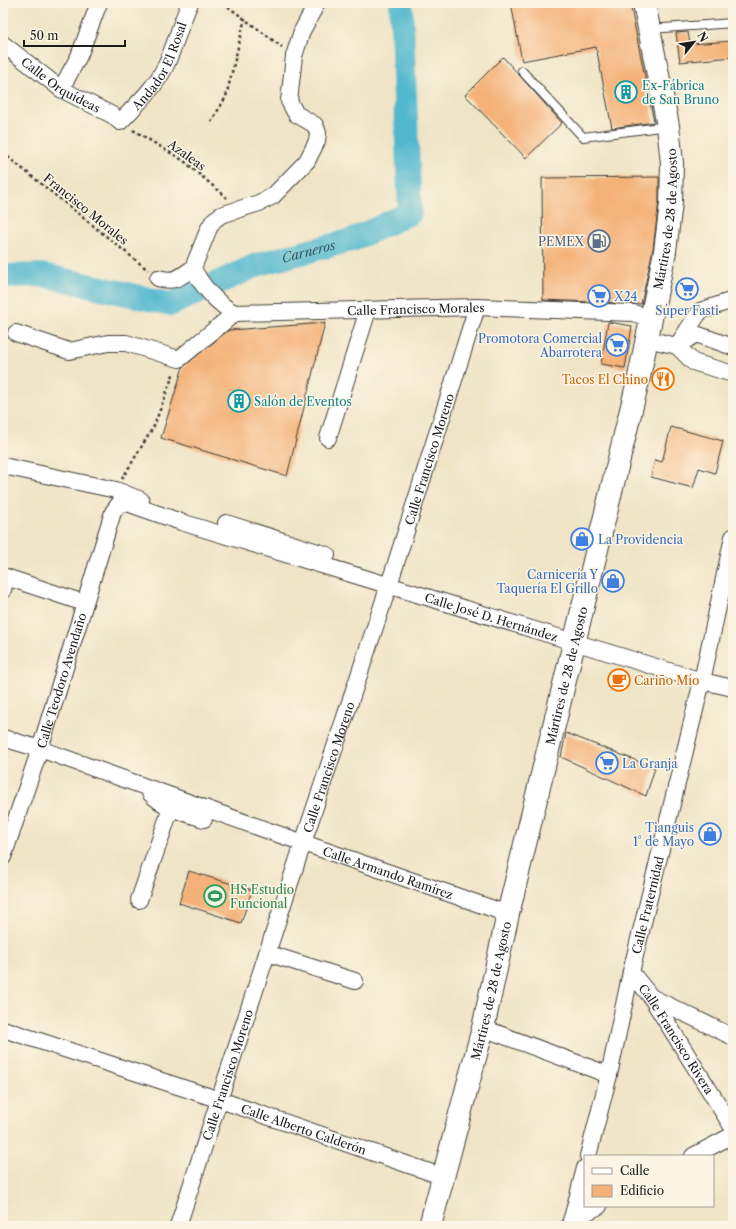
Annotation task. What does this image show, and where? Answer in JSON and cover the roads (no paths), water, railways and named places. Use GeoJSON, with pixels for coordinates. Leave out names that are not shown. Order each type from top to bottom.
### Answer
{"type":"FeatureCollection","features":[{"type":"Feature","properties":{"kind":"main road","name":"Mártires de 28 de Agosto"},"geometry":{"type":"LineString","coordinates":[[430,1226],[483,1028],[508,914],[650,329],[665,252],[671,203],[672,164],[668,126],[644,3]]}},
{"type":"Feature","properties":{"kind":"street"},"geometry":{"type":"LineString","coordinates":[[61,89],[79,56],[99,3]]}},
{"type":"Feature","properties":{"kind":"street","name":"Andador El Rosal"},"geometry":{"type":"LineString","coordinates":[[120,122],[155,83],[165,67],[182,19],[190,3]]}},
{"type":"Feature","properties":{"kind":"street"},"geometry":{"type":"LineString","coordinates":[[158,278],[166,281],[177,279],[195,271],[209,228],[214,220],[221,215],[259,203],[272,196],[307,161],[317,141],[318,133],[315,125],[296,114],[290,101],[294,56],[302,31],[317,3]]}},
{"type":"Feature","properties":{"kind":"street","name":"Calle Orquídeas"},"geometry":{"type":"LineString","coordinates":[[3,44],[61,89],[112,115],[120,122]]}},
{"type":"Feature","properties":{"kind":"street"},"geometry":{"type":"LineString","coordinates":[[16,333],[69,351],[108,343],[126,343],[179,359],[235,313],[221,305],[195,271]]}},
{"type":"Feature","properties":{"kind":"street"},"geometry":{"type":"LineString","coordinates":[[677,346],[700,311],[733,300]]}},
{"type":"Feature","properties":{"kind":"street","name":"Calle Francisco Morales"},"geometry":{"type":"LineString","coordinates":[[235,313],[477,307],[633,313],[650,329],[677,346]]}},
{"type":"Feature","properties":{"kind":"street","name":"Calle Francisco Moreno"},"geometry":{"type":"LineString","coordinates":[[178,1226],[389,585],[477,307]]}},
{"type":"Feature","properties":{"kind":"street"},"geometry":{"type":"LineString","coordinates":[[328,438],[368,310]]}},
{"type":"Feature","properties":{"kind":"street"},"geometry":{"type":"LineString","coordinates":[[677,346],[696,334],[733,347]]}},
{"type":"Feature","properties":{"kind":"street"},"geometry":{"type":"LineString","coordinates":[[677,346],[694,362],[733,374]]}},
{"type":"Feature","properties":{"kind":"street","name":"Calle José D. Hernández"},"geometry":{"type":"LineString","coordinates":[[3,466],[169,510],[180,522],[702,681],[733,688]]}},
{"type":"Feature","properties":{"kind":"street","name":"Calle Teodoro Avendaño"},"geometry":{"type":"LineString","coordinates":[[3,857],[40,749],[117,497]]}},
{"type":"Feature","properties":{"kind":"street","name":"Calle José D. Hernández"},"geometry":{"type":"LineString","coordinates":[[226,523],[344,560],[389,585]]}},
{"type":"Feature","properties":{"kind":"street","name":"Calle Fraternidad"},"geometry":{"type":"LineString","coordinates":[[588,1155],[610,1075],[631,972],[702,681],[733,537]]}},
{"type":"Feature","properties":{"kind":"street"},"geometry":{"type":"LineString","coordinates":[[3,590],[6,577],[84,603]]}},
{"type":"Feature","properties":{"kind":"street","name":"Calle Armando Ramírez"},"geometry":{"type":"LineString","coordinates":[[3,738],[40,749],[268,831],[508,914]]}},
{"type":"Feature","properties":{"kind":"street","name":"Calle Armando Ramírez"},"geometry":{"type":"LineString","coordinates":[[142,785],[156,800],[171,808],[250,834],[268,831]]}},
{"type":"Feature","properties":{"kind":"street"},"geometry":{"type":"LineString","coordinates":[[139,900],[171,808]]}},
{"type":"Feature","properties":{"kind":"street"},"geometry":{"type":"LineString","coordinates":[[267,953],[355,981]]}},
{"type":"Feature","properties":{"kind":"street","name":"Calle Francisco Rivera"},"geometry":{"type":"LineString","coordinates":[[631,972],[651,997],[733,1128]]}},
{"type":"Feature","properties":{"kind":"street"},"geometry":{"type":"LineString","coordinates":[[651,997],[733,1037]]}},
{"type":"Feature","properties":{"kind":"street"},"geometry":{"type":"LineString","coordinates":[[483,1028],[610,1075]]}},
{"type":"Feature","properties":{"kind":"street","name":"Calle Alberto Calderón"},"geometry":{"type":"LineString","coordinates":[[3,1030],[220,1100],[444,1177]]}},
{"type":"Feature","properties":{"kind":"street"},"geometry":{"type":"LineString","coordinates":[[695,1155],[733,1135]]}},
{"type":"Feature","properties":{"kind":"street"},"geometry":{"type":"LineString","coordinates":[[570,1223],[584,1172]]}},
{"type":"Feature","properties":{"kind":"street"},"geometry":{"type":"LineString","coordinates":[[570,1223],[596,1207]]}},
{"type":"Feature","properties":{"kind":"lane"},"geometry":{"type":"LineString","coordinates":[[649,29],[733,23]]}},
{"type":"Feature","properties":{"kind":"lane"},"geometry":{"type":"LineString","coordinates":[[522,71],[583,137],[668,126]]}},
{"type":"Feature","properties":{"kind":"waterway","name":"Carneros"},"geometry":{"type":"LineString","coordinates":[[3,276],[43,275],[171,304],[259,264],[352,240],[410,213],[401,3]]}},
{"type":"Feature","properties":{"kind":"place","name":"Ex-Fábrica de San Bruno"},"geometry":{"type":"Point","coordinates":[626,92]}},
{"type":"Feature","properties":{"kind":"place","name":"PEMEX"},"geometry":{"type":"Point","coordinates":[599,241]}},
{"type":"Feature","properties":{"kind":"place","name":"Súper Fasti"},"geometry":{"type":"Point","coordinates":[687,289]}},
{"type":"Feature","properties":{"kind":"place","name":"X24"},"geometry":{"type":"Point","coordinates":[599,296]}},
{"type":"Feature","properties":{"kind":"place","name":"Promotora Comercial Abarrotera"},"geometry":{"type":"Point","coordinates":[617,345]}},
{"type":"Feature","properties":{"kind":"place","name":"Tacos El Chino"},"geometry":{"type":"Point","coordinates":[663,379]}},
{"type":"Feature","properties":{"kind":"place","name":"Salón de Eventos"},"geometry":{"type":"Point","coordinates":[239,401]}},
{"type":"Feature","properties":{"kind":"place","name":"La Providencia"},"geometry":{"type":"Point","coordinates":[582,539]}},
{"type":"Feature","properties":{"kind":"place","name":"Carnicería Y Taquería El Grillo"},"geometry":{"type":"Point","coordinates":[613,581]}},
{"type":"Feature","properties":{"kind":"place","name":"Cariño Mío"},"geometry":{"type":"Point","coordinates":[619,680]}},
{"type":"Feature","properties":{"kind":"place","name":"La Granja"},"geometry":{"type":"Point","coordinates":[607,763]}},
{"type":"Feature","properties":{"kind":"place","name":"Tianguis 1° de Mayo"},"geometry":{"type":"Point","coordinates":[710,834]}},
{"type":"Feature","properties":{"kind":"place","name":"HS Estudio Funcional"},"geometry":{"type":"Point","coordinates":[215,896]}}]}
